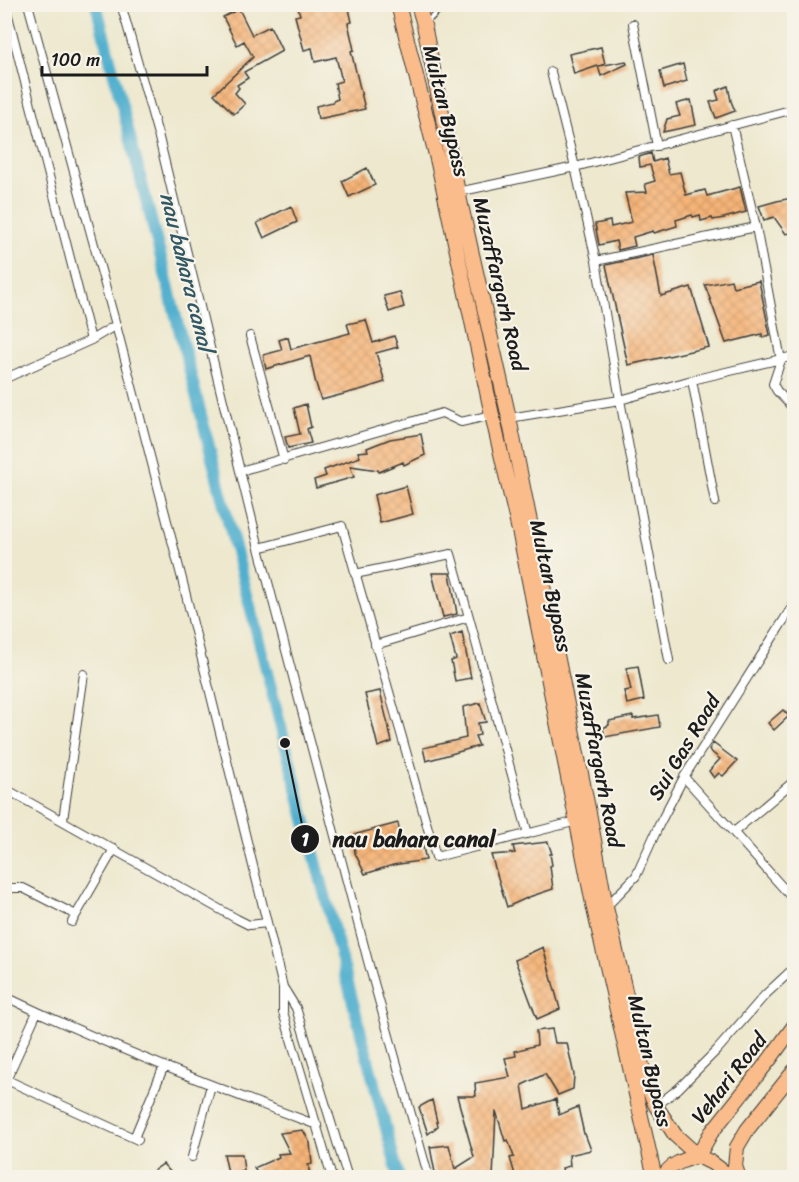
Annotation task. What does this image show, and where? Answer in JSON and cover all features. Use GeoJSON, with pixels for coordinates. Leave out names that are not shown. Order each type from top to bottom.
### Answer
{"type":"FeatureCollection","features":[{"type":"Feature","properties":{"kind":"main road","name":"Multan Bypass"},"geometry":{"type":"LineString","coordinates":[[398,4],[438,163],[492,415],[584,820],[594,909],[655,1178]]}},
{"type":"Feature","properties":{"kind":"main road","name":"Muzaffargarh Road"},"geometry":{"type":"LineString","coordinates":[[418,4],[509,418],[584,820],[646,1083],[656,1106],[675,1135],[698,1156],[732,1178]]}},
{"type":"Feature","properties":{"kind":"main road","name":"Vehari Road"},"geometry":{"type":"LineString","coordinates":[[698,1156],[711,1133],[795,1026]]}},
{"type":"Feature","properties":{"kind":"main road"},"geometry":{"type":"LineString","coordinates":[[739,1178],[735,1166],[738,1147],[747,1130],[795,1071]]}},
{"type":"Feature","properties":{"kind":"main road"},"geometry":{"type":"LineString","coordinates":[[663,1178],[666,1172],[680,1161],[698,1156]]}},
{"type":"Feature","properties":{"kind":"street"},"geometry":{"type":"LineString","coordinates":[[5,4],[91,340]]}},
{"type":"Feature","properties":{"kind":"street"},"geometry":{"type":"LineString","coordinates":[[28,4],[116,325],[182,579],[283,987],[283,1012],[332,1178]]}},
{"type":"Feature","properties":{"kind":"street"},"geometry":{"type":"LineString","coordinates":[[121,4],[159,138],[259,548],[369,965],[429,1178]]}},
{"type":"Feature","properties":{"kind":"street"},"geometry":{"type":"LineString","coordinates":[[633,24],[657,146]]}},
{"type":"Feature","properties":{"kind":"street"},"geometry":{"type":"LineString","coordinates":[[551,72],[596,261],[669,660]]}},
{"type":"Feature","properties":{"kind":"street"},"geometry":{"type":"LineString","coordinates":[[458,192],[575,167],[795,109]]}},
{"type":"Feature","properties":{"kind":"street"},"geometry":{"type":"LineString","coordinates":[[732,125],[756,227],[781,360],[773,384],[795,409]]}},
{"type":"Feature","properties":{"kind":"street"},"geometry":{"type":"LineString","coordinates":[[596,261],[756,227]]}},
{"type":"Feature","properties":{"kind":"street"},"geometry":{"type":"LineString","coordinates":[[4,379],[91,340],[116,325]]}},
{"type":"Feature","properties":{"kind":"street"},"geometry":{"type":"LineString","coordinates":[[250,336],[284,460]]}},
{"type":"Feature","properties":{"kind":"street"},"geometry":{"type":"LineString","coordinates":[[509,418],[620,400],[692,380],[795,356]]}},
{"type":"Feature","properties":{"kind":"street"},"geometry":{"type":"LineString","coordinates":[[692,380],[715,502]]}},
{"type":"Feature","properties":{"kind":"street"},"geometry":{"type":"LineString","coordinates":[[240,471],[442,413],[461,422],[492,415]]}},
{"type":"Feature","properties":{"kind":"street"},"geometry":{"type":"LineString","coordinates":[[259,548],[342,526],[436,857],[584,820]]}},
{"type":"Feature","properties":{"kind":"street"},"geometry":{"type":"LineString","coordinates":[[355,574],[451,554],[528,834]]}},
{"type":"Feature","properties":{"kind":"street","name":"Sui Gas Road"},"geometry":{"type":"LineString","coordinates":[[606,907],[636,876],[684,777],[795,604]]}},
{"type":"Feature","properties":{"kind":"street"},"geometry":{"type":"LineString","coordinates":[[375,645],[469,617]]}},
{"type":"Feature","properties":{"kind":"street"},"geometry":{"type":"LineString","coordinates":[[63,820],[84,675]]}},
{"type":"Feature","properties":{"kind":"street"},"geometry":{"type":"LineString","coordinates":[[684,777],[795,900]]}},
{"type":"Feature","properties":{"kind":"street"},"geometry":{"type":"LineString","coordinates":[[734,832],[795,781]]}},
{"type":"Feature","properties":{"kind":"street"},"geometry":{"type":"LineString","coordinates":[[4,788],[237,919],[249,925],[267,923]]}},
{"type":"Feature","properties":{"kind":"street"},"geometry":{"type":"LineString","coordinates":[[4,890],[23,888],[74,918],[114,849]]}},
{"type":"Feature","properties":{"kind":"street"},"geometry":{"type":"LineString","coordinates":[[656,1106],[678,1089],[717,1050],[765,995],[795,968]]}},
{"type":"Feature","properties":{"kind":"street"},"geometry":{"type":"LineString","coordinates":[[283,987],[296,1008],[348,1178]]}},
{"type":"Feature","properties":{"kind":"street"},"geometry":{"type":"LineString","coordinates":[[4,996],[73,1029],[316,1125]]}},
{"type":"Feature","properties":{"kind":"street"},"geometry":{"type":"LineString","coordinates":[[37,1012],[6,1082],[136,1139],[164,1066]]}},
{"type":"Feature","properties":{"kind":"street"},"geometry":{"type":"LineString","coordinates":[[192,1157],[211,1085]]}},
{"type":"Feature","properties":{"kind":"lane"},"geometry":{"type":"LineString","coordinates":[[424,25],[445,4]]}},
{"type":"Feature","properties":{"kind":"building"},"geometry":{"type":"Polygon","coordinates":[[[312,4],[348,4],[352,22],[348,23],[354,50],[351,51],[365,109],[318,119],[316,106],[338,99],[335,83],[342,81],[336,57],[315,62],[312,48],[304,50],[295,16],[300,15],[298,8],[312,4]]]}},
{"type":"Feature","properties":{"kind":"building"},"geometry":{"type":"Polygon","coordinates":[[[239,9],[252,35],[270,26],[282,51],[244,72],[248,78],[237,85],[239,88],[235,93],[245,104],[234,114],[214,94],[253,57],[244,41],[237,45],[223,17],[239,9]]]}},
{"type":"Feature","properties":{"kind":"building"},"geometry":{"type":"Polygon","coordinates":[[[601,47],[605,64],[599,66],[626,61],[627,64],[601,76],[598,66],[574,74],[569,54],[601,47]]]}},
{"type":"Feature","properties":{"kind":"building"},"geometry":{"type":"Polygon","coordinates":[[[683,64],[687,81],[664,88],[660,71],[683,64]]]}},
{"type":"Feature","properties":{"kind":"building"},"geometry":{"type":"Polygon","coordinates":[[[728,86],[735,111],[716,118],[710,102],[719,100],[716,91],[728,86]]]}},
{"type":"Feature","properties":{"kind":"building"},"geometry":{"type":"Polygon","coordinates":[[[691,100],[696,125],[663,132],[667,119],[680,116],[676,104],[691,100]]]}},
{"type":"Feature","properties":{"kind":"building"},"geometry":{"type":"Polygon","coordinates":[[[651,153],[653,162],[665,158],[669,174],[680,172],[686,195],[705,190],[707,196],[740,187],[746,212],[701,221],[700,215],[693,217],[692,215],[676,220],[677,226],[633,237],[635,246],[618,250],[616,241],[599,245],[595,224],[610,221],[611,227],[632,222],[625,193],[647,192],[645,184],[655,181],[650,165],[640,167],[639,157],[651,153]]]}},
{"type":"Feature","properties":{"kind":"building"},"geometry":{"type":"Polygon","coordinates":[[[367,168],[375,185],[349,197],[342,181],[367,168]]]}},
{"type":"Feature","properties":{"kind":"building"},"geometry":{"type":"Polygon","coordinates":[[[792,198],[795,201],[795,232],[786,234],[774,217],[764,220],[759,206],[792,198]]]}},
{"type":"Feature","properties":{"kind":"building"},"geometry":{"type":"Polygon","coordinates":[[[291,206],[297,222],[264,238],[257,223],[291,206]]]}},
{"type":"Feature","properties":{"kind":"building"},"geometry":{"type":"Polygon","coordinates":[[[653,255],[661,296],[691,287],[709,347],[628,365],[606,265],[653,255]]]}},
{"type":"Feature","properties":{"kind":"building"},"geometry":{"type":"Polygon","coordinates":[[[731,280],[733,287],[759,281],[770,335],[762,337],[762,334],[726,343],[705,285],[731,280]]]}},
{"type":"Feature","properties":{"kind":"building"},"geometry":{"type":"Polygon","coordinates":[[[400,292],[404,307],[389,312],[384,296],[400,292]]]}},
{"type":"Feature","properties":{"kind":"building"},"geometry":{"type":"Polygon","coordinates":[[[366,320],[373,343],[394,336],[398,347],[376,353],[385,382],[321,400],[310,356],[266,369],[263,355],[282,350],[279,340],[288,337],[291,349],[350,333],[347,324],[366,320]]]}},
{"type":"Feature","properties":{"kind":"building"},"geometry":{"type":"Polygon","coordinates":[[[306,404],[311,427],[307,429],[311,443],[288,448],[285,437],[300,434],[294,408],[306,404]]]}},
{"type":"Feature","properties":{"kind":"building"},"geometry":{"type":"Polygon","coordinates":[[[421,434],[425,455],[404,465],[403,462],[379,472],[350,466],[354,477],[316,488],[314,480],[326,476],[324,470],[360,457],[358,452],[368,451],[367,448],[390,439],[421,434]]]}},
{"type":"Feature","properties":{"kind":"building"},"geometry":{"type":"Polygon","coordinates":[[[406,486],[413,514],[380,523],[374,495],[406,486]]]}},
{"type":"Feature","properties":{"kind":"building"},"geometry":{"type":"Polygon","coordinates":[[[432,573],[450,573],[457,614],[443,617],[432,573]]]}},
{"type":"Feature","properties":{"kind":"building"},"geometry":{"type":"Polygon","coordinates":[[[462,632],[471,678],[455,681],[451,661],[456,659],[450,636],[462,632]]]}},
{"type":"Feature","properties":{"kind":"building"},"geometry":{"type":"Polygon","coordinates":[[[638,666],[644,700],[627,704],[624,691],[631,690],[626,668],[638,666]]]}},
{"type":"Feature","properties":{"kind":"building"},"geometry":{"type":"Polygon","coordinates":[[[380,691],[392,742],[378,747],[365,694],[380,691]]]}},
{"type":"Feature","properties":{"kind":"building"},"geometry":{"type":"Polygon","coordinates":[[[480,703],[486,722],[478,723],[480,735],[475,736],[479,746],[426,761],[423,748],[466,738],[463,707],[480,703]]]}},
{"type":"Feature","properties":{"kind":"building"},"geometry":{"type":"Polygon","coordinates":[[[783,710],[789,716],[774,730],[768,723],[783,710]]]}},
{"type":"Feature","properties":{"kind":"building"},"geometry":{"type":"Polygon","coordinates":[[[658,715],[660,727],[605,737],[603,728],[609,725],[609,721],[633,716],[633,719],[658,715]]]}},
{"type":"Feature","properties":{"kind":"building"},"geometry":{"type":"Polygon","coordinates":[[[713,743],[737,761],[723,776],[719,773],[714,778],[709,771],[720,759],[709,750],[713,743]]]}},
{"type":"Feature","properties":{"kind":"building"},"geometry":{"type":"Polygon","coordinates":[[[398,823],[402,845],[421,839],[426,860],[393,865],[365,874],[355,853],[353,835],[398,823]]]}},
{"type":"Feature","properties":{"kind":"building"},"geometry":{"type":"Polygon","coordinates":[[[548,842],[552,854],[550,854],[552,865],[550,866],[553,889],[507,907],[491,855],[515,853],[513,846],[548,842]]]}},
{"type":"Feature","properties":{"kind":"building"},"geometry":{"type":"Polygon","coordinates":[[[543,947],[560,1009],[537,1019],[515,960],[543,947]]]}},
{"type":"Feature","properties":{"kind":"building"},"geometry":{"type":"Polygon","coordinates":[[[552,1029],[555,1043],[567,1043],[574,1075],[573,1089],[558,1095],[545,1074],[522,1085],[526,1109],[556,1099],[559,1115],[578,1107],[584,1134],[591,1150],[569,1155],[570,1166],[562,1168],[564,1178],[516,1178],[510,1158],[514,1157],[508,1140],[505,1141],[496,1111],[493,1178],[436,1178],[430,1147],[449,1145],[455,1169],[474,1157],[457,1096],[476,1096],[475,1083],[510,1077],[505,1058],[516,1056],[515,1051],[537,1045],[536,1031],[552,1029]]]}},
{"type":"Feature","properties":{"kind":"building"},"geometry":{"type":"Polygon","coordinates":[[[432,1100],[438,1126],[428,1134],[419,1107],[432,1100]]]}},
{"type":"Feature","properties":{"kind":"building"},"geometry":{"type":"Polygon","coordinates":[[[303,1130],[310,1143],[312,1164],[308,1165],[311,1178],[260,1178],[254,1168],[279,1157],[278,1154],[290,1153],[280,1133],[303,1130]]]}},
{"type":"Feature","properties":{"kind":"building"},"geometry":{"type":"Polygon","coordinates":[[[224,1154],[242,1154],[244,1171],[228,1173],[224,1154]]]}},
{"type":"Feature","properties":{"kind":"building"},"geometry":{"type":"Polygon","coordinates":[[[163,1164],[176,1178],[143,1178],[163,1164]]]}},
{"type":"Feature","properties":{"kind":"waterway","name":"nau bahara canal"},"geometry":{"type":"LineString","coordinates":[[96,4],[399,1178]]}},
{"type":"Feature","properties":{"kind":"place","name":"nau bahara canal"},"geometry":{"type":"Point","coordinates":[285,743]}}]}
